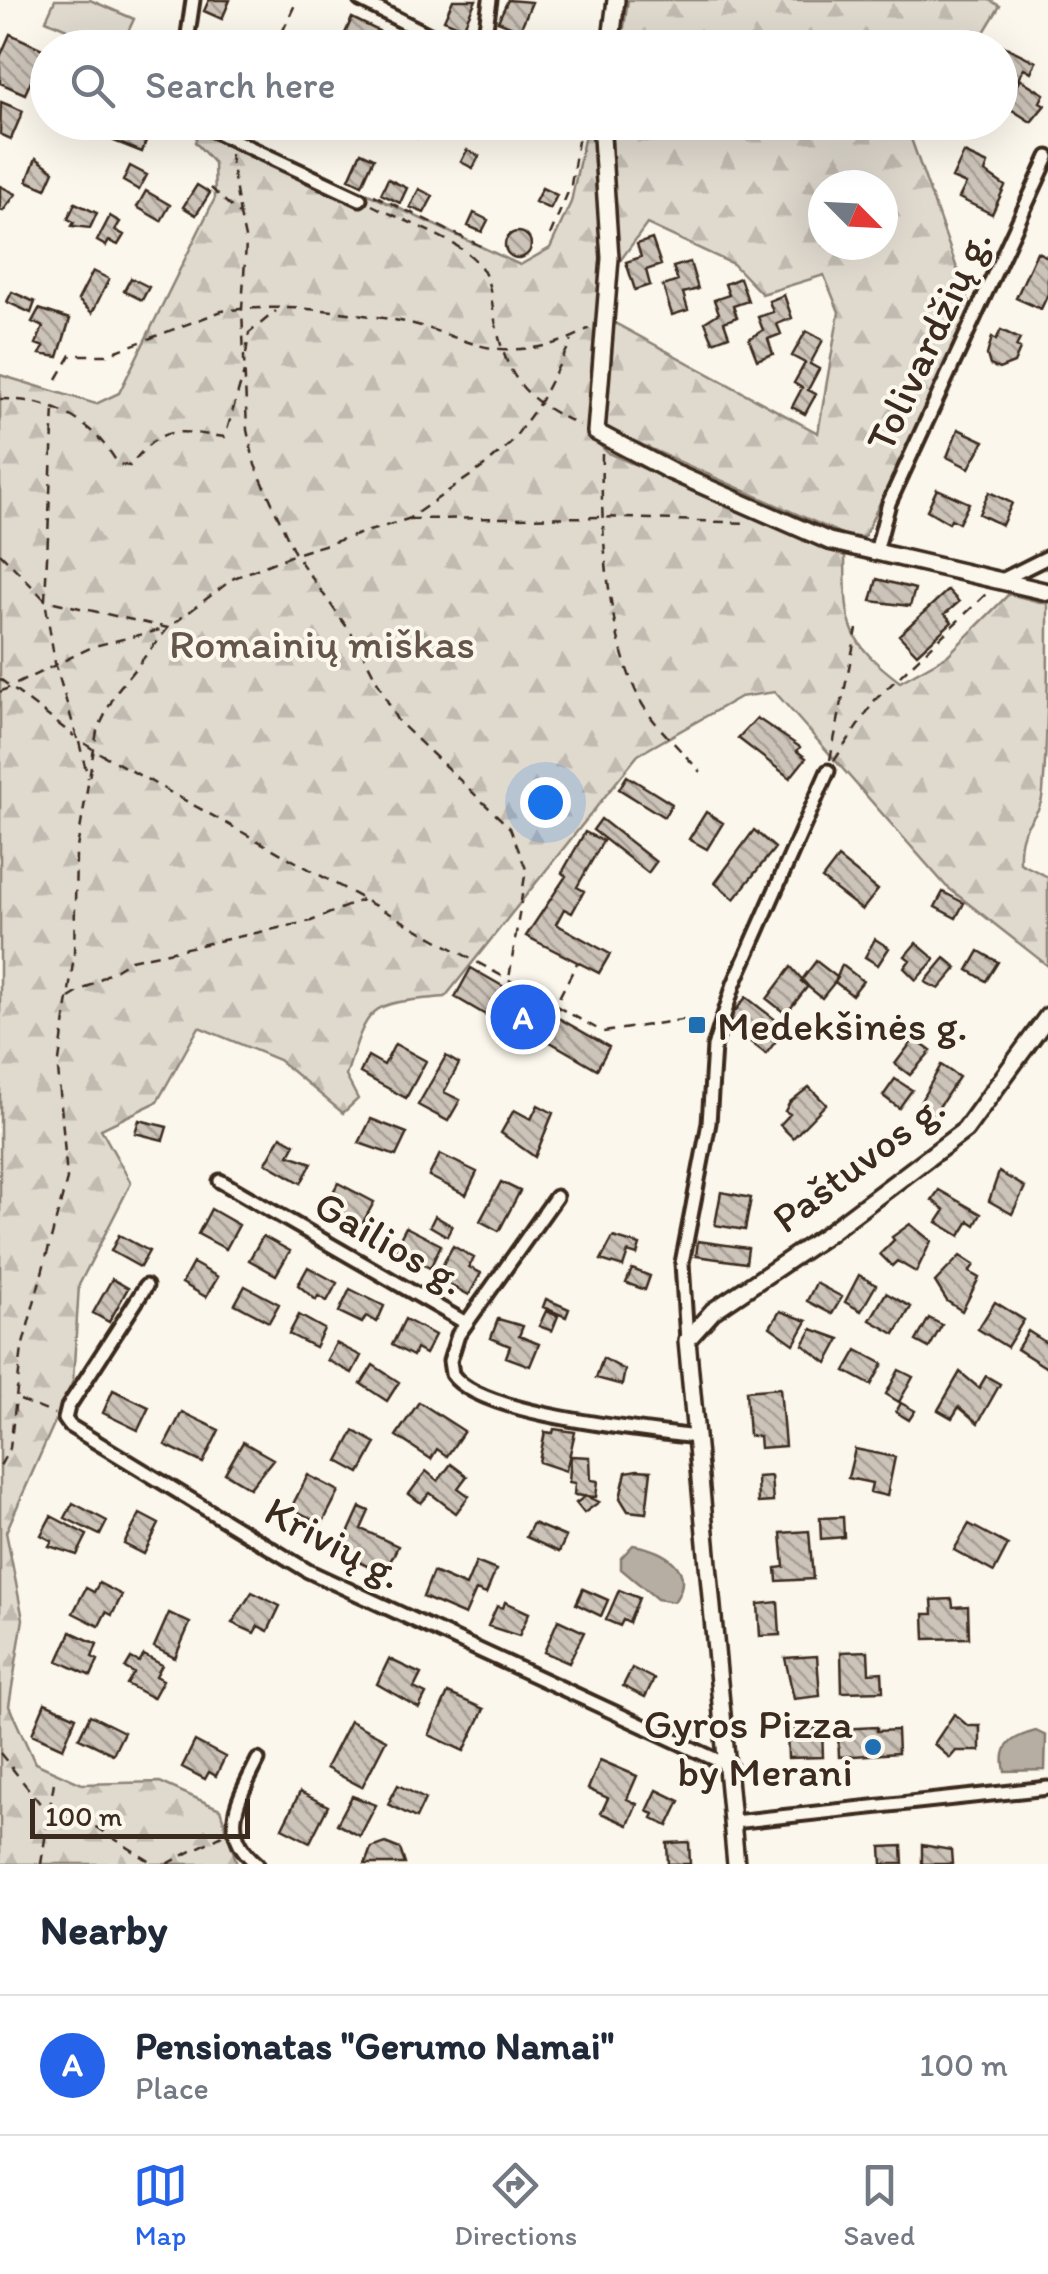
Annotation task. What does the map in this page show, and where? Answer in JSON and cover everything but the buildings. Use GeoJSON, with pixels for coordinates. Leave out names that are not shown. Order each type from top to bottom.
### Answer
{"type":"FeatureCollection","features":[{"type":"Feature","properties":{"kind":"street"},"geometry":{"type":"LineString","coordinates":[[189,30],[193,0]]}},
{"type":"Feature","properties":{"kind":"street"},"geometry":{"type":"LineString","coordinates":[[360,0],[419,30]]}},
{"type":"Feature","properties":{"kind":"street"},"geometry":{"type":"LineString","coordinates":[[486,30],[490,0]]}},
{"type":"Feature","properties":{"kind":"street"},"geometry":{"type":"LineString","coordinates":[[612,30],[616,0]]}},
{"type":"Feature","properties":{"kind":"street"},"geometry":{"type":"LineString","coordinates":[[232,140],[360,198]]}},
{"type":"Feature","properties":{"kind":"street"},"geometry":{"type":"LineString","coordinates":[[602,140],[610,258],[603,317],[599,435],[829,541],[1048,592]]}},
{"type":"Feature","properties":{"kind":"street","name":"Tolivardžių g."},"geometry":{"type":"LineString","coordinates":[[876,552],[889,504],[1048,157]]}},
{"type":"Feature","properties":{"kind":"street"},"geometry":{"type":"LineString","coordinates":[[1000,580],[1048,557]]}},
{"type":"Feature","properties":{"kind":"street"},"geometry":{"type":"LineString","coordinates":[[736,1864],[682,1263],[709,1123],[714,1047],[734,984],[828,771]]}},
{"type":"Feature","properties":{"kind":"street","name":"Paštuvos g."},"geometry":{"type":"LineString","coordinates":[[687,1340],[713,1311],[826,1235],[965,1130],[1048,1016]]}},
{"type":"Feature","properties":{"kind":"street","name":"Gailios g."},"geometry":{"type":"LineString","coordinates":[[220,1181],[466,1324],[450,1362],[460,1386],[552,1416],[695,1437]]}},
{"type":"Feature","properties":{"kind":"street"},"geometry":{"type":"LineString","coordinates":[[466,1324],[556,1197]]}},
{"type":"Feature","properties":{"kind":"street"},"geometry":{"type":"LineString","coordinates":[[64,1419],[146,1286]]}},
{"type":"Feature","properties":{"kind":"street","name":"Krivių g."},"geometry":{"type":"LineString","coordinates":[[64,1419],[308,1570],[730,1766]]}},
{"type":"Feature","properties":{"kind":"street"},"geometry":{"type":"LineString","coordinates":[[257,1864],[242,1850],[232,1829],[231,1814],[258,1760]]}},
{"type":"Feature","properties":{"kind":"street"},"geometry":{"type":"LineString","coordinates":[[733,1822],[1048,1788]]}},
{"type":"Feature","properties":{"kind":"path"},"geometry":{"type":"LineString","coordinates":[[283,30],[297,0]]}},
{"type":"Feature","properties":{"kind":"path"},"geometry":{"type":"LineString","coordinates":[[223,140],[233,160],[246,244],[242,309],[247,430],[255,465],[294,554],[356,640],[397,720],[510,828],[526,869],[509,980]]}},
{"type":"Feature","properties":{"kind":"path"},"geometry":{"type":"LineString","coordinates":[[550,235],[570,186],[577,140]]}},
{"type":"Feature","properties":{"kind":"path"},"geometry":{"type":"LineString","coordinates":[[211,188],[240,215]]}},
{"type":"Feature","properties":{"kind":"path"},"geometry":{"type":"LineString","coordinates":[[360,198],[473,257],[488,278],[500,350],[516,382],[539,404],[599,435],[604,517],[620,643],[641,702],[700,772]]}},
{"type":"Feature","properties":{"kind":"path"},"geometry":{"type":"LineString","coordinates":[[57,379],[71,355],[106,355],[222,312],[242,309],[406,322],[500,350],[572,340]]}},
{"type":"Feature","properties":{"kind":"path"},"geometry":{"type":"LineString","coordinates":[[0,400],[27,400],[75,416],[108,447],[118,464],[130,466],[151,440],[169,430],[225,437],[249,334],[256,324],[280,310]]}},
{"type":"Feature","properties":{"kind":"path"},"geometry":{"type":"LineString","coordinates":[[408,519],[496,456],[539,404],[572,340],[603,317]]}},
{"type":"Feature","properties":{"kind":"path"},"geometry":{"type":"LineString","coordinates":[[54,408],[45,600],[55,663],[89,780]]}},
{"type":"Feature","properties":{"kind":"path"},"geometry":{"type":"LineString","coordinates":[[0,1466],[10,1448],[19,1399],[22,1348],[67,1179],[58,1068],[74,956],[76,854],[96,732],[116,692],[168,628],[234,578],[294,554],[408,519],[604,517],[753,523]]}},
{"type":"Feature","properties":{"kind":"path"},"geometry":{"type":"LineString","coordinates":[[0,554],[45,600],[168,628]]}},
{"type":"Feature","properties":{"kind":"path"},"geometry":{"type":"LineString","coordinates":[[828,771],[875,700],[1000,580]]}},
{"type":"Feature","properties":{"kind":"path"},"geometry":{"type":"LineString","coordinates":[[0,692],[94,646],[168,628]]}},
{"type":"Feature","properties":{"kind":"path"},"geometry":{"type":"LineString","coordinates":[[828,771],[858,629]]}},
{"type":"Feature","properties":{"kind":"path"},"geometry":{"type":"LineString","coordinates":[[0,679],[94,750],[603,1032],[701,1017]]}},
{"type":"Feature","properties":{"kind":"path"},"geometry":{"type":"LineString","coordinates":[[68,999],[132,960],[311,921],[364,900]]}},
{"type":"Feature","properties":{"kind":"path"},"geometry":{"type":"LineString","coordinates":[[551,1014],[576,963]]}},
{"type":"Feature","properties":{"kind":"path"},"geometry":{"type":"LineString","coordinates":[[19,1399],[64,1419]]}},
{"type":"Feature","properties":{"kind":"path"},"geometry":{"type":"LineString","coordinates":[[0,1752],[46,1812],[91,1824],[154,1864]]}},
{"type":"Feature","properties":{"kind":"path"},"geometry":{"type":"LineString","coordinates":[[41,1864],[46,1812],[55,1776]]}},
{"type":"Feature","properties":{"kind":"path"},"geometry":{"type":"LineString","coordinates":[[168,1864],[232,1829]]}},
{"type":"Feature","properties":{"kind":"green space"},"geometry":{"type":"Polygon","coordinates":[[[55,0],[90,0],[134,19],[129,30],[69,30],[46,20],[55,0]]]}},
{"type":"Feature","properties":{"kind":"green space"},"geometry":{"type":"Polygon","coordinates":[[[628,0],[989,0],[1000,6],[985,30],[624,30],[628,0]]]}},
{"type":"Feature","properties":{"kind":"green space","name":"Romainių miškas"},"geometry":{"type":"Polygon","coordinates":[[[196,140],[236,140],[364,192],[520,265],[550,248],[571,202],[584,140],[596,140],[601,262],[588,418],[593,439],[608,453],[845,556],[846,598],[852,628],[868,654],[900,682],[948,655],[1009,594],[1048,604],[1043,792],[1038,810],[1022,837],[1020,863],[1048,877],[1048,966],[946,886],[775,692],[740,697],[638,755],[445,997],[400,1002],[375,1011],[360,1033],[346,1076],[358,1099],[343,1113],[279,1060],[199,1027],[157,1102],[101,1129],[131,1183],[79,1285],[73,1381],[6,1532],[23,1619],[9,1706],[35,1763],[82,1784],[160,1782],[220,1809],[237,1864],[0,1864],[0,375],[96,404],[119,393],[215,198],[214,163],[196,140]]]}},
{"type":"Feature","properties":{"kind":"green space"},"geometry":{"type":"Polygon","coordinates":[[[612,140],[911,140],[971,308],[864,537],[848,537],[602,427],[611,321],[818,433],[839,312],[824,275],[762,294],[733,264],[647,224],[614,269],[612,140]]]}},
{"type":"Feature","properties":{"kind":"shaded area"},"geometry":{"type":"Polygon","coordinates":[[[633,1545],[655,1551],[674,1563],[682,1579],[674,1602],[657,1599],[621,1569],[621,1558],[633,1545]]]}},
{"type":"Feature","properties":{"kind":"shaded area"},"geometry":{"type":"Polygon","coordinates":[[[1036,1731],[1046,1736],[1045,1770],[1005,1771],[1004,1755],[1009,1743],[1036,1731]]]}},
{"type":"Feature","properties":{"kind":"place","name":"Pensionatas \"Gerumo Namai\""},"geometry":{"type":"Point","coordinates":[523,1017]}},
{"type":"Feature","properties":{"kind":"place","name":"Medekšinės g."},"geometry":{"type":"Point","coordinates":[697,1025]}},
{"type":"Feature","properties":{"kind":"place","name":"Gyros Pizza by Merani"},"geometry":{"type":"Point","coordinates":[873,1747]}}]}
